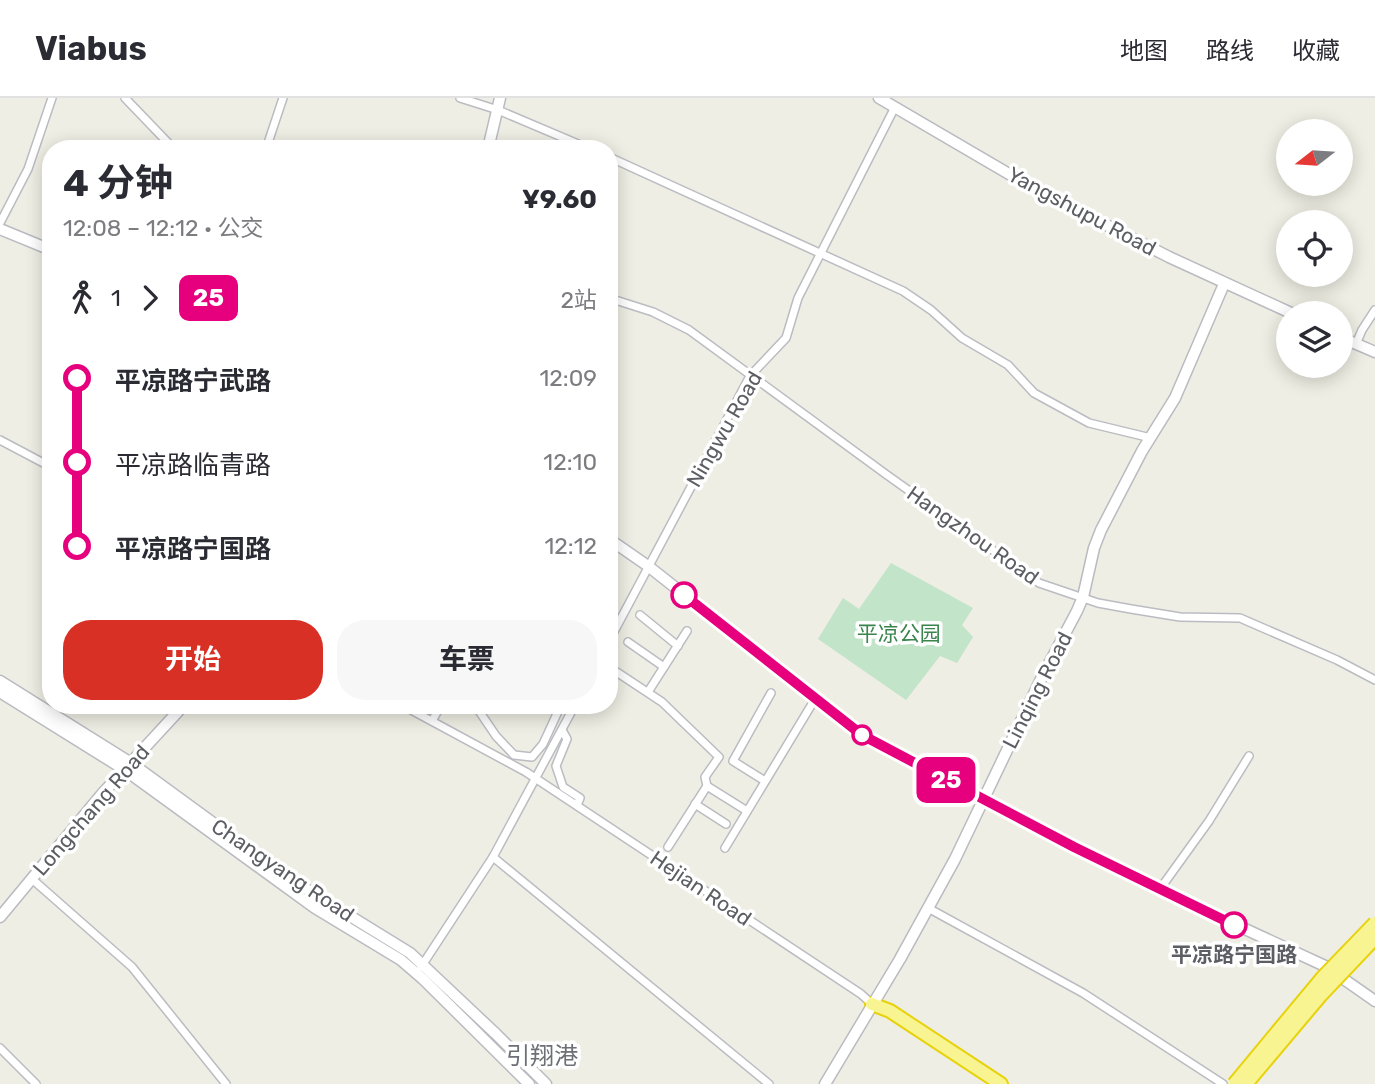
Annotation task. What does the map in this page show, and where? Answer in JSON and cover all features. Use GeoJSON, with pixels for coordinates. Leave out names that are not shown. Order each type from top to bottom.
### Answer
{"type":"FeatureCollection","features":[{"type":"Feature","properties":{"kind":"highway"},"geometry":{"type":"LineString","coordinates":[[1234,1084],[1322,978],[1375,923]]}},
{"type":"Feature","properties":{"kind":"highway"},"geometry":{"type":"LineString","coordinates":[[1246,1084],[1321,995],[1375,938]]}},
{"type":"Feature","properties":{"kind":"highway"},"geometry":{"type":"LineString","coordinates":[[872,1004],[890,1011],[1001,1084]]}},
{"type":"Feature","properties":{"kind":"main road"},"geometry":{"type":"LineString","coordinates":[[490,140],[500,98]]}},
{"type":"Feature","properties":{"kind":"main road","name":"Yangshupu Road"},"geometry":{"type":"LineString","coordinates":[[879,98],[1026,184],[1224,284],[1276,307]]}},
{"type":"Feature","properties":{"kind":"main road"},"geometry":{"type":"LineString","coordinates":[[0,229],[42,246]]}},
{"type":"Feature","properties":{"kind":"main road","name":"Linqing Road"},"geometry":{"type":"LineString","coordinates":[[825,1084],[955,859],[1083,597],[1090,560],[1101,530],[1175,398],[1224,284]]}},
{"type":"Feature","properties":{"kind":"main road"},"geometry":{"type":"LineString","coordinates":[[1353,344],[1375,352]]}},
{"type":"Feature","properties":{"kind":"main road"},"geometry":{"type":"LineString","coordinates":[[618,545],[649,566],[862,735],[1160,890],[1325,966],[1375,1001]]}},
{"type":"Feature","properties":{"kind":"main road","name":"Changyang Road"},"geometry":{"type":"LineString","coordinates":[[0,681],[42,709]]}},
{"type":"Feature","properties":{"kind":"main road","name":"Changyang Road"},"geometry":{"type":"LineString","coordinates":[[0,692],[128,766],[315,908],[379,946],[417,973],[529,1084]]}},
{"type":"Feature","properties":{"kind":"main road","name":"Changyang Road"},"geometry":{"type":"LineString","coordinates":[[50,714],[290,879],[391,940],[424,964],[546,1084]]}},
{"type":"Feature","properties":{"kind":"main road","name":"Longchang Road"},"geometry":{"type":"LineString","coordinates":[[0,917],[91,807],[176,714]]}},
{"type":"Feature","properties":{"kind":"street"},"geometry":{"type":"LineString","coordinates":[[0,223],[28,169],[52,98]]}},
{"type":"Feature","properties":{"kind":"street"},"geometry":{"type":"LineString","coordinates":[[125,98],[165,140]]}},
{"type":"Feature","properties":{"kind":"street"},"geometry":{"type":"LineString","coordinates":[[269,140],[283,98]]}},
{"type":"Feature","properties":{"kind":"street"},"geometry":{"type":"LineString","coordinates":[[460,98],[498,110],[569,140]]}},
{"type":"Feature","properties":{"kind":"street","name":"Ningwu Road"},"geometry":{"type":"LineString","coordinates":[[618,624],[750,376],[786,338],[798,298],[894,107]]}},
{"type":"Feature","properties":{"kind":"street"},"geometry":{"type":"LineString","coordinates":[[618,161],[902,291],[931,310],[962,338],[1008,365],[1034,393],[1073,415],[1106,428],[1151,438]]}},
{"type":"Feature","properties":{"kind":"street","name":"Hangzhou Road"},"geometry":{"type":"LineString","coordinates":[[618,301],[653,312],[697,335],[1039,583],[1098,603],[1180,617],[1240,618],[1337,660],[1375,680]]}},
{"type":"Feature","properties":{"kind":"street"},"geometry":{"type":"LineString","coordinates":[[1356,345],[1375,310]]}},
{"type":"Feature","properties":{"kind":"street"},"geometry":{"type":"LineString","coordinates":[[0,440],[42,462]]}},
{"type":"Feature","properties":{"kind":"street"},"geometry":{"type":"LineString","coordinates":[[640,615],[678,646]]}},
{"type":"Feature","properties":{"kind":"street"},"geometry":{"type":"LineString","coordinates":[[648,692],[687,631]]}},
{"type":"Feature","properties":{"kind":"street"},"geometry":{"type":"LineString","coordinates":[[628,642],[664,667]]}},
{"type":"Feature","properties":{"kind":"street"},"geometry":{"type":"LineString","coordinates":[[618,673],[662,702],[719,757],[705,777],[707,786],[747,811]]}},
{"type":"Feature","properties":{"kind":"street"},"geometry":{"type":"LineString","coordinates":[[765,782],[733,761],[771,693]]}},
{"type":"Feature","properties":{"kind":"street"},"geometry":{"type":"LineString","coordinates":[[725,848],[815,699]]}},
{"type":"Feature","properties":{"kind":"street","name":"Hejian Road"},"geometry":{"type":"LineString","coordinates":[[419,714],[526,772],[861,994],[991,1084]]}},
{"type":"Feature","properties":{"kind":"street"},"geometry":{"type":"LineString","coordinates":[[432,721],[436,714]]}},
{"type":"Feature","properties":{"kind":"street"},"geometry":{"type":"LineString","coordinates":[[481,714],[496,736],[514,755],[532,757],[543,744],[557,714]]}},
{"type":"Feature","properties":{"kind":"street"},"geometry":{"type":"LineString","coordinates":[[417,973],[493,857],[570,714]]}},
{"type":"Feature","properties":{"kind":"street"},"geometry":{"type":"LineString","coordinates":[[562,730],[567,739],[556,766],[563,787],[580,798],[577,805]]}},
{"type":"Feature","properties":{"kind":"street"},"geometry":{"type":"LineString","coordinates":[[1160,890],[1209,821],[1249,756]]}},
{"type":"Feature","properties":{"kind":"street"},"geometry":{"type":"LineString","coordinates":[[668,846],[707,786]]}},
{"type":"Feature","properties":{"kind":"street"},"geometry":{"type":"LineString","coordinates":[[695,804],[726,824]]}},
{"type":"Feature","properties":{"kind":"street"},"geometry":{"type":"LineString","coordinates":[[493,857],[769,1084]]}},
{"type":"Feature","properties":{"kind":"street"},"geometry":{"type":"LineString","coordinates":[[32,879],[132,967],[226,1084]]}},
{"type":"Feature","properties":{"kind":"street"},"geometry":{"type":"LineString","coordinates":[[928,908],[1083,993],[1223,1084]]}},
{"type":"Feature","properties":{"kind":"street"},"geometry":{"type":"LineString","coordinates":[[0,1048],[36,1084]]}},
{"type":"Feature","properties":{"kind":"green space","name":"平凉公园"},"geometry":{"type":"Polygon","coordinates":[[[891,563],[973,608],[962,625],[973,637],[957,663],[940,656],[906,700],[818,639],[843,598],[859,609],[891,563]]]}},
{"type":"Feature","properties":{"kind":"bus line","name":"25"},"geometry":{"type":"LineString","coordinates":[[684,595],[862,735],[1074,847],[1234,925]]}},
{"type":"Feature","properties":{"kind":"place","name":"平凉路宁国路"},"geometry":{"type":"Point","coordinates":[1234,925]}},
{"type":"Feature","properties":{"kind":"district","name":"引翔港"},"geometry":{"type":"Point","coordinates":[542,1056]}}]}
